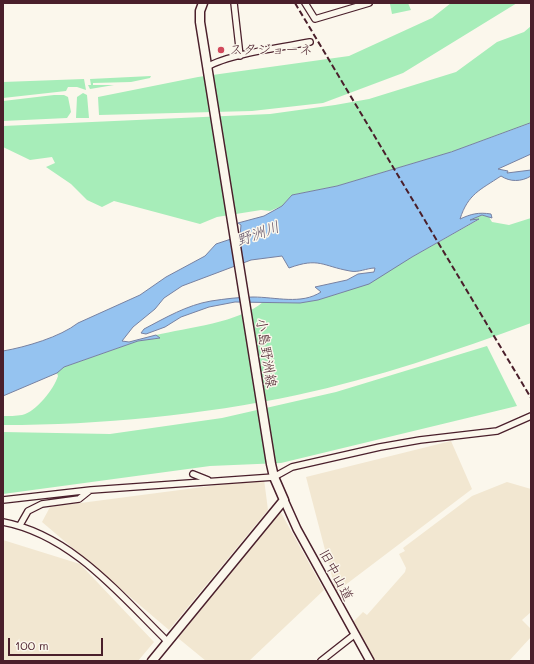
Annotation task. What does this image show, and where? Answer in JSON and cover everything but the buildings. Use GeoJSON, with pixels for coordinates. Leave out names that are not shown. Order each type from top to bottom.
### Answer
{"type":"FeatureCollection","features":[{"type":"Feature","properties":{"kind":"main road","name":"小島野洲線"},"geometry":{"type":"LineString","coordinates":[[203,3],[200,11],[200,22],[271,464],[274,477],[284,500]]}},
{"type":"Feature","properties":{"kind":"main road"},"geometry":{"type":"LineString","coordinates":[[152,661],[284,500]]}},
{"type":"Feature","properties":{"kind":"street"},"geometry":{"type":"LineString","coordinates":[[234,3],[240,56]]}},
{"type":"Feature","properties":{"kind":"street"},"geometry":{"type":"LineString","coordinates":[[305,3],[315,19],[349,5],[369,3]]}},
{"type":"Feature","properties":{"kind":"street"},"geometry":{"type":"LineString","coordinates":[[208,71],[214,63],[240,56],[310,42]]}},
{"type":"Feature","properties":{"kind":"street"},"geometry":{"type":"LineString","coordinates":[[3,500],[91,490],[274,477],[292,467],[380,447],[420,440],[497,431],[531,416]]}},
{"type":"Feature","properties":{"kind":"street"},"geometry":{"type":"LineString","coordinates":[[192,474],[210,481]]}},
{"type":"Feature","properties":{"kind":"street"},"geometry":{"type":"LineString","coordinates":[[20,525],[28,511],[42,504],[79,499],[91,490]]}},
{"type":"Feature","properties":{"kind":"street","name":"旧中山道"},"geometry":{"type":"LineString","coordinates":[[284,500],[297,529],[354,635],[370,661]]}},
{"type":"Feature","properties":{"kind":"street"},"geometry":{"type":"LineString","coordinates":[[3,522],[20,525],[52,540],[83,561],[168,642]]}},
{"type":"Feature","properties":{"kind":"street"},"geometry":{"type":"LineString","coordinates":[[321,661],[354,635]]}},
{"type":"Feature","properties":{"kind":"shaded area"},"geometry":{"type":"Polygon","coordinates":[[[451,441],[472,489],[336,592],[306,477],[451,441]]]}},
{"type":"Feature","properties":{"kind":"shaded area"},"geometry":{"type":"Polygon","coordinates":[[[264,479],[268,510],[169,630],[42,522],[50,507],[264,479]]]}},
{"type":"Feature","properties":{"kind":"shaded area"},"geometry":{"type":"Polygon","coordinates":[[[507,482],[531,489],[531,612],[522,620],[531,629],[531,637],[509,661],[374,661],[353,622],[363,612],[367,615],[405,572],[406,568],[399,554],[405,551],[403,548],[472,496],[507,482]]]}},
{"type":"Feature","properties":{"kind":"shaded area"},"geometry":{"type":"Polygon","coordinates":[[[280,511],[324,590],[249,661],[206,661],[178,638],[280,511]]]}},
{"type":"Feature","properties":{"kind":"shaded area"},"geometry":{"type":"Polygon","coordinates":[[[3,540],[80,564],[154,642],[138,661],[3,661],[3,540]]]}},
{"type":"Feature","properties":{"kind":"green space"},"geometry":{"type":"Polygon","coordinates":[[[408,3],[411,10],[392,14],[390,4],[408,3]]]}},
{"type":"Feature","properties":{"kind":"green space"},"geometry":{"type":"Polygon","coordinates":[[[451,3],[517,3],[403,73],[323,103],[252,111],[99,115],[98,97],[198,77],[349,56],[432,18],[451,3]]]}},
{"type":"Feature","properties":{"kind":"green space"},"geometry":{"type":"Polygon","coordinates":[[[531,26],[531,123],[451,152],[337,186],[292,195],[282,206],[270,211],[261,210],[217,217],[200,224],[114,201],[102,207],[87,200],[71,184],[46,167],[55,163],[52,157],[30,160],[3,147],[3,126],[270,114],[369,99],[456,72],[497,42],[524,32],[531,26]]]}},
{"type":"Feature","properties":{"kind":"green space"},"geometry":{"type":"Polygon","coordinates":[[[151,76],[150,78],[131,82],[93,83],[93,85],[114,85],[90,89],[88,85],[91,85],[90,79],[151,76]]]}},
{"type":"Feature","properties":{"kind":"green space"},"geometry":{"type":"Polygon","coordinates":[[[84,79],[86,90],[77,87],[68,87],[66,91],[3,98],[3,82],[84,79]]]}},
{"type":"Feature","properties":{"kind":"green space"},"geometry":{"type":"Polygon","coordinates":[[[83,93],[87,95],[89,118],[76,118],[77,97],[83,93]]]}},
{"type":"Feature","properties":{"kind":"green space"},"geometry":{"type":"Polygon","coordinates":[[[64,95],[68,97],[71,112],[67,118],[3,121],[3,101],[64,95]]]}},
{"type":"Feature","properties":{"kind":"green space"},"geometry":{"type":"Polygon","coordinates":[[[482,215],[489,217],[492,222],[509,225],[531,218],[531,323],[444,354],[356,381],[261,402],[151,418],[40,425],[3,425],[3,416],[22,415],[38,405],[53,387],[58,376],[57,373],[64,367],[138,341],[159,338],[156,335],[197,327],[241,315],[263,302],[300,303],[318,300],[343,292],[412,257],[478,220],[469,220],[482,215]]]}},
{"type":"Feature","properties":{"kind":"green space"},"geometry":{"type":"Polygon","coordinates":[[[487,346],[517,406],[281,463],[210,466],[3,494],[3,432],[110,434],[222,418],[336,392],[487,346]]]}},
{"type":"Feature","properties":{"kind":"water","name":"野洲川"},"geometry":{"type":"Polygon","coordinates":[[[531,123],[531,154],[498,169],[508,171],[507,173],[531,170],[531,176],[516,180],[501,176],[481,189],[471,198],[460,219],[478,213],[491,214],[492,218],[482,215],[470,220],[479,219],[412,257],[369,284],[318,300],[300,303],[235,302],[209,307],[181,317],[165,327],[146,334],[141,333],[144,329],[168,316],[202,303],[248,297],[288,299],[305,298],[321,292],[315,287],[347,280],[358,274],[374,272],[375,268],[353,271],[320,264],[307,263],[289,268],[282,256],[251,260],[182,286],[164,298],[155,309],[133,327],[122,341],[129,342],[156,335],[160,338],[138,341],[64,367],[57,373],[3,396],[3,351],[32,344],[62,333],[78,323],[140,295],[166,277],[205,256],[216,244],[240,236],[241,225],[238,223],[264,216],[282,206],[292,195],[337,186],[451,152],[531,123]]]}},
{"type":"Feature","properties":{"kind":"railway"},"geometry":{"type":"LineString","coordinates":[[295,3],[531,398]]}},
{"type":"Feature","properties":{"kind":"place","name":"スタジョーネ"},"geometry":{"type":"Point","coordinates":[221,50]}}]}
